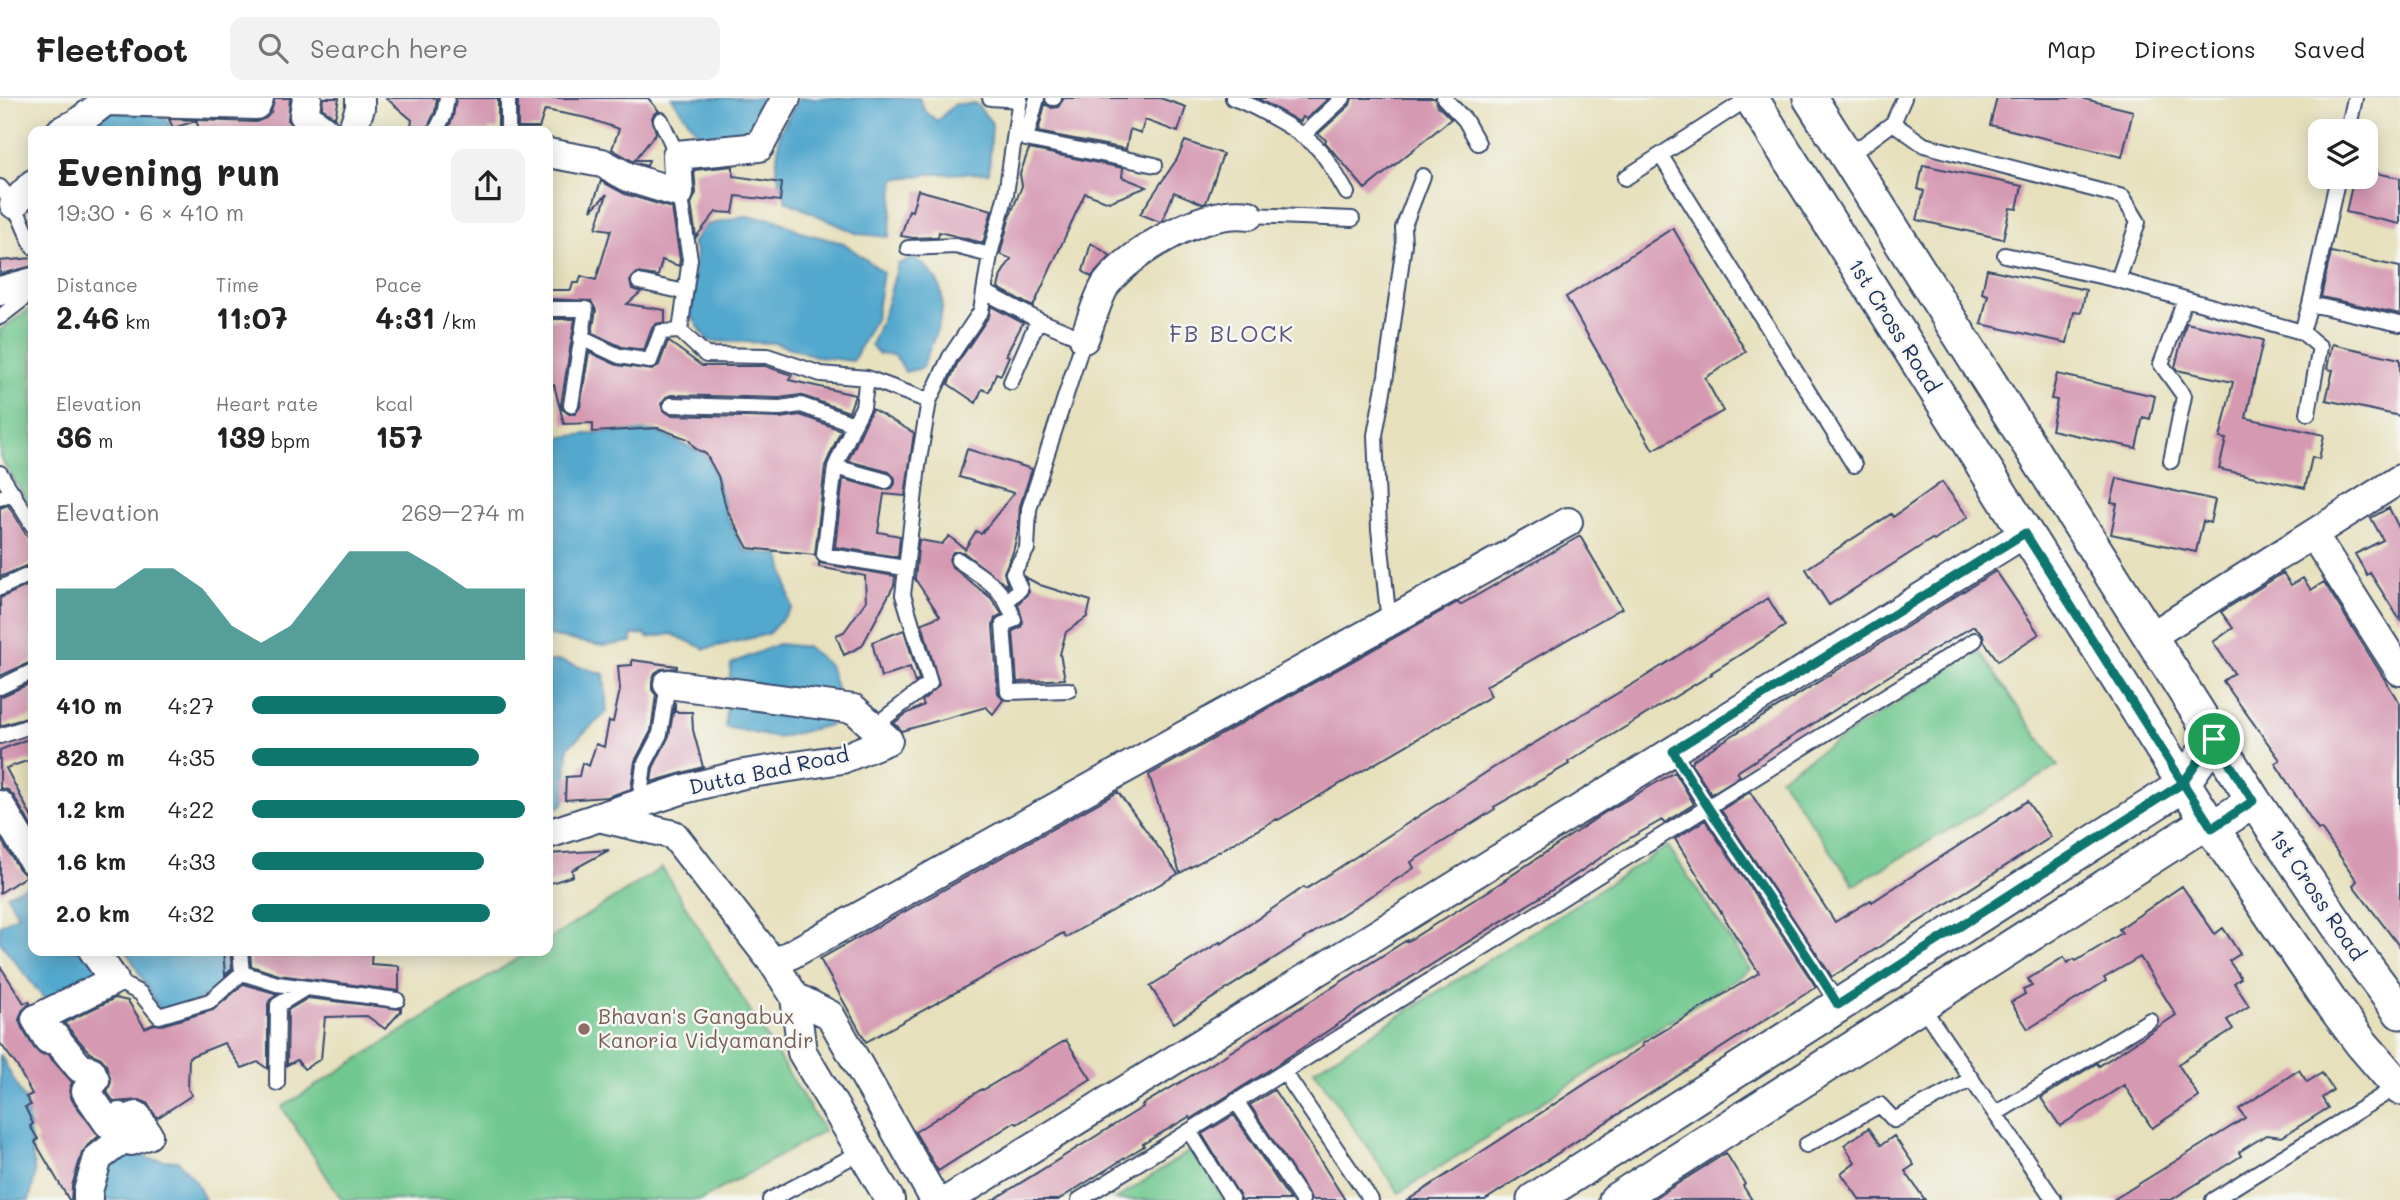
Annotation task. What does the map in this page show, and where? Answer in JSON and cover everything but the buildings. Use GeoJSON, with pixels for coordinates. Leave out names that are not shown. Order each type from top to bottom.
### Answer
{"type":"FeatureCollection","features":[{"type":"Feature","properties":{"kind":"street"},"geometry":{"type":"LineString","coordinates":[[72,126],[106,99],[256,104],[259,98]]}},
{"type":"Feature","properties":{"kind":"street"},"geometry":{"type":"LineString","coordinates":[[307,98],[304,115],[318,126]]}},
{"type":"Feature","properties":{"kind":"street"},"geometry":{"type":"LineString","coordinates":[[354,126],[360,108],[360,98]]}},
{"type":"Feature","properties":{"kind":"street"},"geometry":{"type":"LineString","coordinates":[[553,154],[602,163],[630,177],[679,193],[677,155],[759,147],[786,98]]}},
{"type":"Feature","properties":{"kind":"street","name":"1st Cross Road"},"geometry":{"type":"LineString","coordinates":[[1750,98],[2212,828],[2314,979],[2362,1044],[2399,1087]]}},
{"type":"Feature","properties":{"kind":"street"},"geometry":{"type":"LineString","coordinates":[[1783,148],[1818,111]]}},
{"type":"Feature","properties":{"kind":"street","name":"1st Cross Road"},"geometry":{"type":"LineString","coordinates":[[1818,111],[2253,801],[2357,954],[2400,1012]]}},
{"type":"Feature","properties":{"kind":"street"},"geometry":{"type":"LineString","coordinates":[[1084,339],[1105,285],[1136,254],[1183,228],[1236,213],[1249,215]]}},
{"type":"Feature","properties":{"kind":"street"},"geometry":{"type":"LineString","coordinates":[[2150,637],[2400,479]]}},
{"type":"Feature","properties":{"kind":"street"},"geometry":{"type":"LineString","coordinates":[[774,964],[1568,522]]}},
{"type":"Feature","properties":{"kind":"street"},"geometry":{"type":"LineString","coordinates":[[2313,534],[2400,671]]}},
{"type":"Feature","properties":{"kind":"street"},"geometry":{"type":"LineString","coordinates":[[948,1200],[1673,751],[2032,543]]}},
{"type":"Feature","properties":{"kind":"street","name":"Dutta Bad Road"},"geometry":{"type":"LineString","coordinates":[[553,832],[684,789],[744,774],[842,759],[888,740],[854,709],[668,684]]}},
{"type":"Feature","properties":{"kind":"street"},"geometry":{"type":"LineString","coordinates":[[1542,1198],[2183,783],[2214,739]]}},
{"type":"Feature","properties":{"kind":"street"},"geometry":{"type":"LineString","coordinates":[[1616,1200],[2195,829],[2212,828],[2253,801]]}},
{"type":"Feature","properties":{"kind":"street"},"geometry":{"type":"LineString","coordinates":[[0,805],[28,853]]}},
{"type":"Feature","properties":{"kind":"street"},"geometry":{"type":"LineString","coordinates":[[596,817],[674,835],[774,964],[795,997],[802,1052],[890,1200]]}},
{"type":"Feature","properties":{"kind":"street"},"geometry":{"type":"LineString","coordinates":[[2314,979],[2357,954]]}},
{"type":"Feature","properties":{"kind":"street"},"geometry":{"type":"LineString","coordinates":[[88,1200],[98,1158],[124,1138],[131,1141],[148,1135],[137,1116],[122,1121],[119,1117],[108,1123],[86,1091],[95,1080],[91,1071],[80,1068],[54,1036],[48,1039],[36,1019],[114,980],[97,956]]}},
{"type":"Feature","properties":{"kind":"street"},"geometry":{"type":"LineString","coordinates":[[795,997],[830,1015],[935,1200]]}},
{"type":"Feature","properties":{"kind":"lane"},"geometry":{"type":"LineString","coordinates":[[438,126],[447,98]]}},
{"type":"Feature","properties":{"kind":"lane"},"geometry":{"type":"LineString","coordinates":[[508,98],[508,126]]}},
{"type":"Feature","properties":{"kind":"lane"},"geometry":{"type":"LineString","coordinates":[[873,727],[930,683],[903,595],[905,568],[929,401],[950,357],[981,311],[989,254],[1006,194],[1020,99],[990,98]]}},
{"type":"Feature","properties":{"kind":"lane"},"geometry":{"type":"LineString","coordinates":[[1037,98],[1026,139],[1155,165]]}},
{"type":"Feature","properties":{"kind":"lane"},"geometry":{"type":"LineString","coordinates":[[1233,98],[1302,136],[1320,150],[1347,193]]}},
{"type":"Feature","properties":{"kind":"lane"},"geometry":{"type":"LineString","coordinates":[[1302,136],[1343,98]]}},
{"type":"Feature","properties":{"kind":"lane"},"geometry":{"type":"LineString","coordinates":[[1444,98],[1465,120],[1478,143]]}},
{"type":"Feature","properties":{"kind":"lane"},"geometry":{"type":"LineString","coordinates":[[1625,178],[1750,98]]}},
{"type":"Feature","properties":{"kind":"lane"},"geometry":{"type":"LineString","coordinates":[[1847,157],[1893,123],[1904,98]]}},
{"type":"Feature","properties":{"kind":"lane"},"geometry":{"type":"LineString","coordinates":[[2351,119],[2355,98]]}},
{"type":"Feature","properties":{"kind":"lane"},"geometry":{"type":"LineString","coordinates":[[661,120],[677,155]]}},
{"type":"Feature","properties":{"kind":"lane"},"geometry":{"type":"LineString","coordinates":[[1893,123],[1924,145],[2123,197],[2138,222],[2118,280]]}},
{"type":"Feature","properties":{"kind":"lane"},"geometry":{"type":"LineString","coordinates":[[1661,156],[1854,465]]}},
{"type":"Feature","properties":{"kind":"lane"},"geometry":{"type":"LineString","coordinates":[[1388,622],[1375,435],[1387,375],[1404,244],[1403,228],[1423,176]]}},
{"type":"Feature","properties":{"kind":"lane"},"geometry":{"type":"LineString","coordinates":[[2302,332],[2335,189]]}},
{"type":"Feature","properties":{"kind":"lane"},"geometry":{"type":"LineString","coordinates":[[16,192],[28,231]]}},
{"type":"Feature","properties":{"kind":"lane"},"geometry":{"type":"LineString","coordinates":[[679,193],[690,259],[680,331]]}},
{"type":"Feature","properties":{"kind":"lane"},"geometry":{"type":"LineString","coordinates":[[1249,215],[1352,219]]}},
{"type":"Feature","properties":{"kind":"lane"},"geometry":{"type":"LineString","coordinates":[[908,248],[955,246],[989,254]]}},
{"type":"Feature","properties":{"kind":"lane"},"geometry":{"type":"LineString","coordinates":[[2005,254],[2118,280],[2302,332],[2320,346],[2308,413]]}},
{"type":"Feature","properties":{"kind":"lane"},"geometry":{"type":"LineString","coordinates":[[639,282],[685,292]]}},
{"type":"Feature","properties":{"kind":"lane"},"geometry":{"type":"LineString","coordinates":[[0,317],[22,300],[18,286]]}},
{"type":"Feature","properties":{"kind":"lane"},"geometry":{"type":"LineString","coordinates":[[985,292],[1038,320],[1084,339],[1029,509],[1027,549],[1013,573],[1020,590],[1007,601]]}},
{"type":"Feature","properties":{"kind":"lane"},"geometry":{"type":"LineString","coordinates":[[2171,461],[2184,396],[2161,364],[2185,299]]}},
{"type":"Feature","properties":{"kind":"lane"},"geometry":{"type":"LineString","coordinates":[[2310,304],[2400,324]]}},
{"type":"Feature","properties":{"kind":"lane"},"geometry":{"type":"LineString","coordinates":[[553,309],[586,309],[571,405]]}},
{"type":"Feature","properties":{"kind":"lane"},"geometry":{"type":"LineString","coordinates":[[1011,382],[1038,320]]}},
{"type":"Feature","properties":{"kind":"lane"},"geometry":{"type":"LineString","coordinates":[[581,338],[619,356],[650,361],[661,332],[680,331],[706,355],[767,356],[821,374],[867,378],[929,401]]}},
{"type":"Feature","properties":{"kind":"lane"},"geometry":{"type":"LineString","coordinates":[[867,378],[863,407],[835,467],[824,555],[905,568]]}},
{"type":"Feature","properties":{"kind":"lane"},"geometry":{"type":"LineString","coordinates":[[671,405],[780,408],[801,405],[854,424]]}},
{"type":"Feature","properties":{"kind":"lane"},"geometry":{"type":"LineString","coordinates":[[835,467],[886,481]]}},
{"type":"Feature","properties":{"kind":"lane"},"geometry":{"type":"LineString","coordinates":[[0,473],[6,495],[28,520]]}},
{"type":"Feature","properties":{"kind":"lane"},"geometry":{"type":"LineString","coordinates":[[958,560],[993,584],[1007,601],[1014,620],[1003,624],[1008,692],[1069,690]]}},
{"type":"Feature","properties":{"kind":"lane"},"geometry":{"type":"LineString","coordinates":[[0,588],[28,575]]}},
{"type":"Feature","properties":{"kind":"lane"},"geometry":{"type":"LineString","coordinates":[[1079,1200],[1975,640]]}},
{"type":"Feature","properties":{"kind":"lane"},"geometry":{"type":"LineString","coordinates":[[0,687],[28,673]]}},
{"type":"Feature","properties":{"kind":"lane"},"geometry":{"type":"LineString","coordinates":[[639,803],[643,765],[660,734],[668,684]]}},
{"type":"Feature","properties":{"kind":"lane"},"geometry":{"type":"LineString","coordinates":[[0,735],[28,726]]}},
{"type":"Feature","properties":{"kind":"lane"},"geometry":{"type":"LineString","coordinates":[[1673,751],[1707,808],[1838,1005]]}},
{"type":"Feature","properties":{"kind":"lane"},"geometry":{"type":"LineString","coordinates":[[241,956],[243,973]]}},
{"type":"Feature","properties":{"kind":"lane"},"geometry":{"type":"LineString","coordinates":[[114,980],[140,993],[159,1016],[210,1001],[243,973]]}},
{"type":"Feature","properties":{"kind":"lane"},"geometry":{"type":"LineString","coordinates":[[243,973],[276,984],[304,989],[397,1000]]}},
{"type":"Feature","properties":{"kind":"lane"},"geometry":{"type":"LineString","coordinates":[[276,1083],[278,1005],[304,989]]}},
{"type":"Feature","properties":{"kind":"lane"},"geometry":{"type":"LineString","coordinates":[[1921,1004],[2054,1200]]}},
{"type":"Feature","properties":{"kind":"lane"},"geometry":{"type":"LineString","coordinates":[[1995,1114],[2150,1020]]}},
{"type":"Feature","properties":{"kind":"lane"},"geometry":{"type":"LineString","coordinates":[[1284,1072],[1371,1200]]}},
{"type":"Feature","properties":{"kind":"lane"},"geometry":{"type":"LineString","coordinates":[[1806,1145],[1880,1105],[1894,1120],[1972,1079]]}},
{"type":"Feature","properties":{"kind":"lane"},"geometry":{"type":"LineString","coordinates":[[2213,1200],[2399,1087]]}},
{"type":"Feature","properties":{"kind":"lane"},"geometry":{"type":"LineString","coordinates":[[1237,1101],[1302,1200]]}},
{"type":"Feature","properties":{"kind":"lane"},"geometry":{"type":"LineString","coordinates":[[1189,1131],[1232,1200]]}},
{"type":"Feature","properties":{"kind":"lane"},"geometry":{"type":"LineString","coordinates":[[770,1200],[861,1152]]}},
{"type":"Feature","properties":{"kind":"green space"},"geometry":{"type":"Polygon","coordinates":[[[28,310],[28,503],[0,457],[0,330],[28,310]]]}},
{"type":"Feature","properties":{"kind":"green space"},"geometry":{"type":"Polygon","coordinates":[[[1979,651],[2058,766],[1854,885],[1780,777],[1979,651]]]}},
{"type":"Feature","properties":{"kind":"green space"},"geometry":{"type":"Polygon","coordinates":[[[1668,846],[1750,970],[1399,1193],[1314,1070],[1668,846]]]}},
{"type":"Feature","properties":{"kind":"green space","name":"Bhavan's Gangabux Kanoria Vidyamandir"},"geometry":{"type":"Polygon","coordinates":[[[662,868],[824,1131],[701,1200],[342,1200],[282,1107],[521,956],[553,956],[553,937],[662,868]]]}},
{"type":"Feature","properties":{"kind":"green space"},"geometry":{"type":"Polygon","coordinates":[[[1193,1149],[1224,1200],[1115,1200],[1193,1149]]]}},
{"type":"Feature","properties":{"kind":"water"},"geometry":{"type":"Polygon","coordinates":[[[672,98],[770,98],[748,136],[702,139],[672,98]]]}},
{"type":"Feature","properties":{"kind":"water"},"geometry":{"type":"Polygon","coordinates":[[[799,98],[919,98],[925,111],[937,121],[955,104],[976,104],[992,123],[989,173],[928,174],[895,179],[889,237],[858,234],[786,201],[776,168],[780,132],[799,98]]]}},
{"type":"Feature","properties":{"kind":"water"},"geometry":{"type":"Polygon","coordinates":[[[95,111],[130,111],[165,117],[170,126],[90,126],[95,111]]]}},
{"type":"Feature","properties":{"kind":"water"},"geometry":{"type":"Polygon","coordinates":[[[744,216],[774,219],[807,234],[843,243],[883,272],[876,317],[853,361],[819,357],[775,343],[708,341],[691,315],[696,250],[692,244],[704,226],[744,216]]]}},
{"type":"Feature","properties":{"kind":"water"},"geometry":{"type":"Polygon","coordinates":[[[914,258],[929,270],[938,282],[942,308],[922,368],[905,372],[895,355],[879,354],[871,345],[885,311],[898,264],[914,258]]]}},
{"type":"Feature","properties":{"kind":"water"},"geometry":{"type":"Polygon","coordinates":[[[655,431],[705,454],[716,476],[727,516],[745,551],[780,555],[792,608],[768,634],[705,649],[672,634],[647,638],[646,634],[632,635],[632,642],[603,646],[553,637],[553,438],[604,432],[655,431]]]}},
{"type":"Feature","properties":{"kind":"water"},"geometry":{"type":"Polygon","coordinates":[[[778,644],[807,647],[829,665],[842,707],[830,725],[777,738],[725,727],[731,664],[778,644]]]}},
{"type":"Feature","properties":{"kind":"water"},"geometry":{"type":"Polygon","coordinates":[[[553,661],[604,674],[607,712],[568,747],[565,800],[560,807],[553,805],[553,661]]]}},
{"type":"Feature","properties":{"kind":"water"},"geometry":{"type":"Polygon","coordinates":[[[28,885],[28,956],[90,956],[106,979],[52,1009],[0,942],[0,925],[18,915],[7,895],[28,885]]]}},
{"type":"Feature","properties":{"kind":"water"},"geometry":{"type":"Polygon","coordinates":[[[129,956],[231,956],[233,976],[189,1007],[161,1012],[129,956]]]}},
{"type":"Feature","properties":{"kind":"water"},"geometry":{"type":"Polygon","coordinates":[[[0,1054],[26,1103],[35,1176],[29,1200],[0,1200],[0,1054]]]}},
{"type":"Feature","properties":{"kind":"water"},"geometry":{"type":"Polygon","coordinates":[[[128,1141],[149,1159],[178,1161],[196,1182],[205,1200],[88,1200],[99,1164],[128,1141]]]}},
{"type":"Feature","properties":{"kind":"place","name":"Bhavan's Gangabux Kanoria Vidyamandir"},"geometry":{"type":"Point","coordinates":[584,1029]}},
{"type":"Feature","properties":{"kind":"district","name":"FB BLOCK"},"geometry":{"type":"Point","coordinates":[1232,334]}},
{"type":"Feature","properties":{"kind":"route"},"geometry":{"type":"LineString","coordinates":[[2214,739],[2183,783],[2025,533],[1673,751],[1707,808],[1838,1005],[2183,783],[2212,828],[2253,801],[2214,739]]}}]}
